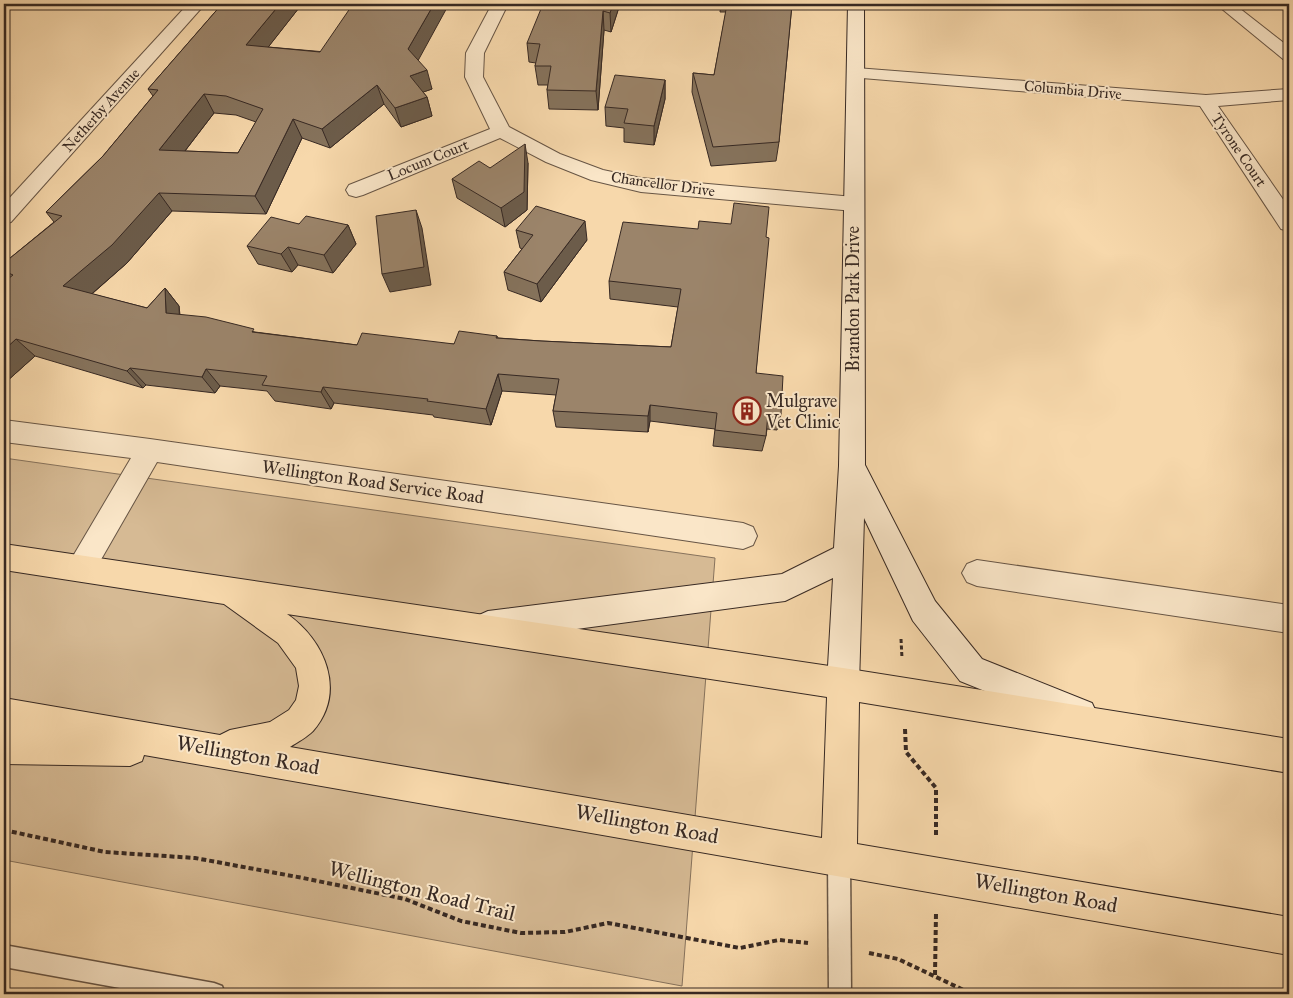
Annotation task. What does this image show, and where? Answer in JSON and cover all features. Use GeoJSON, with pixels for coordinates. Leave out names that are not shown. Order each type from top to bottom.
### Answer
{"type":"FeatureCollection","features":[{"type":"Feature","properties":{"kind":"highway"},"geometry":{"type":"LineString","coordinates":[[4,557],[843,684],[1289,756]]}},
{"type":"Feature","properties":{"kind":"highway"},"geometry":{"type":"LineString","coordinates":[[4,747],[218,750],[276,737],[300,721],[310,708],[315,686],[311,662],[289,633],[229,591]]}},
{"type":"Feature","properties":{"kind":"highway"},"geometry":{"type":"LineString","coordinates":[[839,858],[843,684]]}},
{"type":"Feature","properties":{"kind":"highway","name":"Wellington Road"},"geometry":{"type":"LineString","coordinates":[[4,714],[1289,936]]}},
{"type":"Feature","properties":{"kind":"street","name":"Netherby Avenue"},"geometry":{"type":"LineString","coordinates":[[4,217],[197,4]]}},
{"type":"Feature","properties":{"kind":"street"},"geometry":{"type":"LineString","coordinates":[[500,4],[475,53],[474,77],[501,131]]}},
{"type":"Feature","properties":{"kind":"street","name":"Brandon Park Drive"},"geometry":{"type":"LineString","coordinates":[[843,684],[852,466],[856,4]]}},
{"type":"Feature","properties":{"kind":"street"},"geometry":{"type":"LineString","coordinates":[[1224,4],[1289,55]]}},
{"type":"Feature","properties":{"kind":"street","name":"Columbia Drive"},"geometry":{"type":"LineString","coordinates":[[856,73],[1206,101],[1289,94]]}},
{"type":"Feature","properties":{"kind":"street","name":"Tyrone Court"},"geometry":{"type":"LineString","coordinates":[[1206,101],[1289,224]]}},
{"type":"Feature","properties":{"kind":"street","name":"Locum Court"},"geometry":{"type":"LineString","coordinates":[[356,190],[501,131]]}},
{"type":"Feature","properties":{"kind":"street","name":"Chancellor Drive"},"geometry":{"type":"LineString","coordinates":[[501,131],[553,158],[598,175],[642,185],[854,204]]}},
{"type":"Feature","properties":{"kind":"street","name":"Wellington Road Service Road"},"geometry":{"type":"LineString","coordinates":[[4,431],[150,450],[743,536]]}},
{"type":"Feature","properties":{"kind":"street"},"geometry":{"type":"LineString","coordinates":[[80,568],[150,450]]}},
{"type":"Feature","properties":{"kind":"street"},"geometry":{"type":"LineString","coordinates":[[852,466],[924,611],[971,670],[1115,728]]}},
{"type":"Feature","properties":{"kind":"street"},"geometry":{"type":"LineString","coordinates":[[474,628],[785,587],[848,556]]}},
{"type":"Feature","properties":{"kind":"street"},"geometry":{"type":"LineString","coordinates":[[977,573],[1289,619]]}},
{"type":"Feature","properties":{"kind":"lane"},"geometry":{"type":"LineString","coordinates":[[839,858],[840,994]]}},
{"type":"Feature","properties":{"kind":"lane"},"geometry":{"type":"LineString","coordinates":[[4,956],[214,994]]}},
{"type":"Feature","properties":{"kind":"path"},"geometry":{"type":"LineString","coordinates":[[901,638],[906,752],[936,788],[937,875],[934,975]]}},
{"type":"Feature","properties":{"kind":"path","name":"Wellington Road Trail"},"geometry":{"type":"LineString","coordinates":[[4,830],[105,852],[196,858],[303,878],[405,899],[462,921],[520,933],[565,932],[608,923],[740,948],[779,940],[839,946],[898,958],[972,994]]}},
{"type":"Feature","properties":{"kind":"shaded area"},"geometry":{"type":"Polygon","coordinates":[[[4,458],[715,558],[682,986],[4,860],[4,458]]]}},
{"type":"Feature","properties":{"kind":"building"},"geometry":{"type":"Polygon","coordinates":[[[222,4],[280,4],[246,45],[320,52],[353,4],[434,4],[408,49],[427,70],[410,76],[427,97],[395,108],[377,85],[322,129],[293,119],[255,196],[159,193],[112,245],[63,286],[147,308],[165,288],[166,313],[206,317],[254,329],[252,332],[357,345],[362,333],[454,344],[459,331],[497,336],[496,338],[671,347],[681,289],[609,281],[623,222],[698,229],[699,221],[731,224],[734,203],[769,207],[766,237],[769,238],[756,373],[783,376],[781,414],[768,413],[766,436],[715,430],[717,413],[650,405],[648,416],[553,411],[559,379],[498,374],[486,409],[427,401],[428,399],[323,387],[321,392],[262,385],[267,376],[206,369],[202,377],[130,368],[127,371],[16,339],[4,350],[4,282],[13,275],[4,271],[4,263],[62,216],[46,212],[103,156],[158,90],[148,89],[222,4]],[[204,94],[159,150],[238,153],[263,109],[226,96],[204,94]]]}},
{"type":"Feature","properties":{"kind":"building"},"geometry":{"type":"Polygon","coordinates":[[[543,4],[613,4],[610,13],[603,11],[596,91],[547,90],[551,66],[535,66],[540,44],[527,43],[543,4]]]}},
{"type":"Feature","properties":{"kind":"building"},"geometry":{"type":"Polygon","coordinates":[[[727,4],[792,4],[779,142],[713,147],[693,73],[714,75],[727,4]]]}},
{"type":"Feature","properties":{"kind":"building"},"geometry":{"type":"Polygon","coordinates":[[[615,75],[665,80],[654,126],[624,123],[628,109],[605,107],[615,75]]]}},
{"type":"Feature","properties":{"kind":"building"},"geometry":{"type":"Polygon","coordinates":[[[525,144],[524,192],[501,208],[452,179],[479,161],[490,168],[525,144]]]}},
{"type":"Feature","properties":{"kind":"building"},"geometry":{"type":"Polygon","coordinates":[[[536,206],[585,221],[537,284],[504,272],[533,235],[516,230],[536,206]]]}},
{"type":"Feature","properties":{"kind":"building"},"geometry":{"type":"Polygon","coordinates":[[[416,210],[424,267],[382,274],[376,216],[416,210]]]}},
{"type":"Feature","properties":{"kind":"building"},"geometry":{"type":"Polygon","coordinates":[[[306,216],[348,225],[324,255],[288,247],[281,254],[247,246],[271,217],[299,224],[306,216]]]}},
{"type":"Feature","properties":{"kind":"place","name":"Mulgrave Vet Clinic"},"geometry":{"type":"Point","coordinates":[747,411]}}]}
